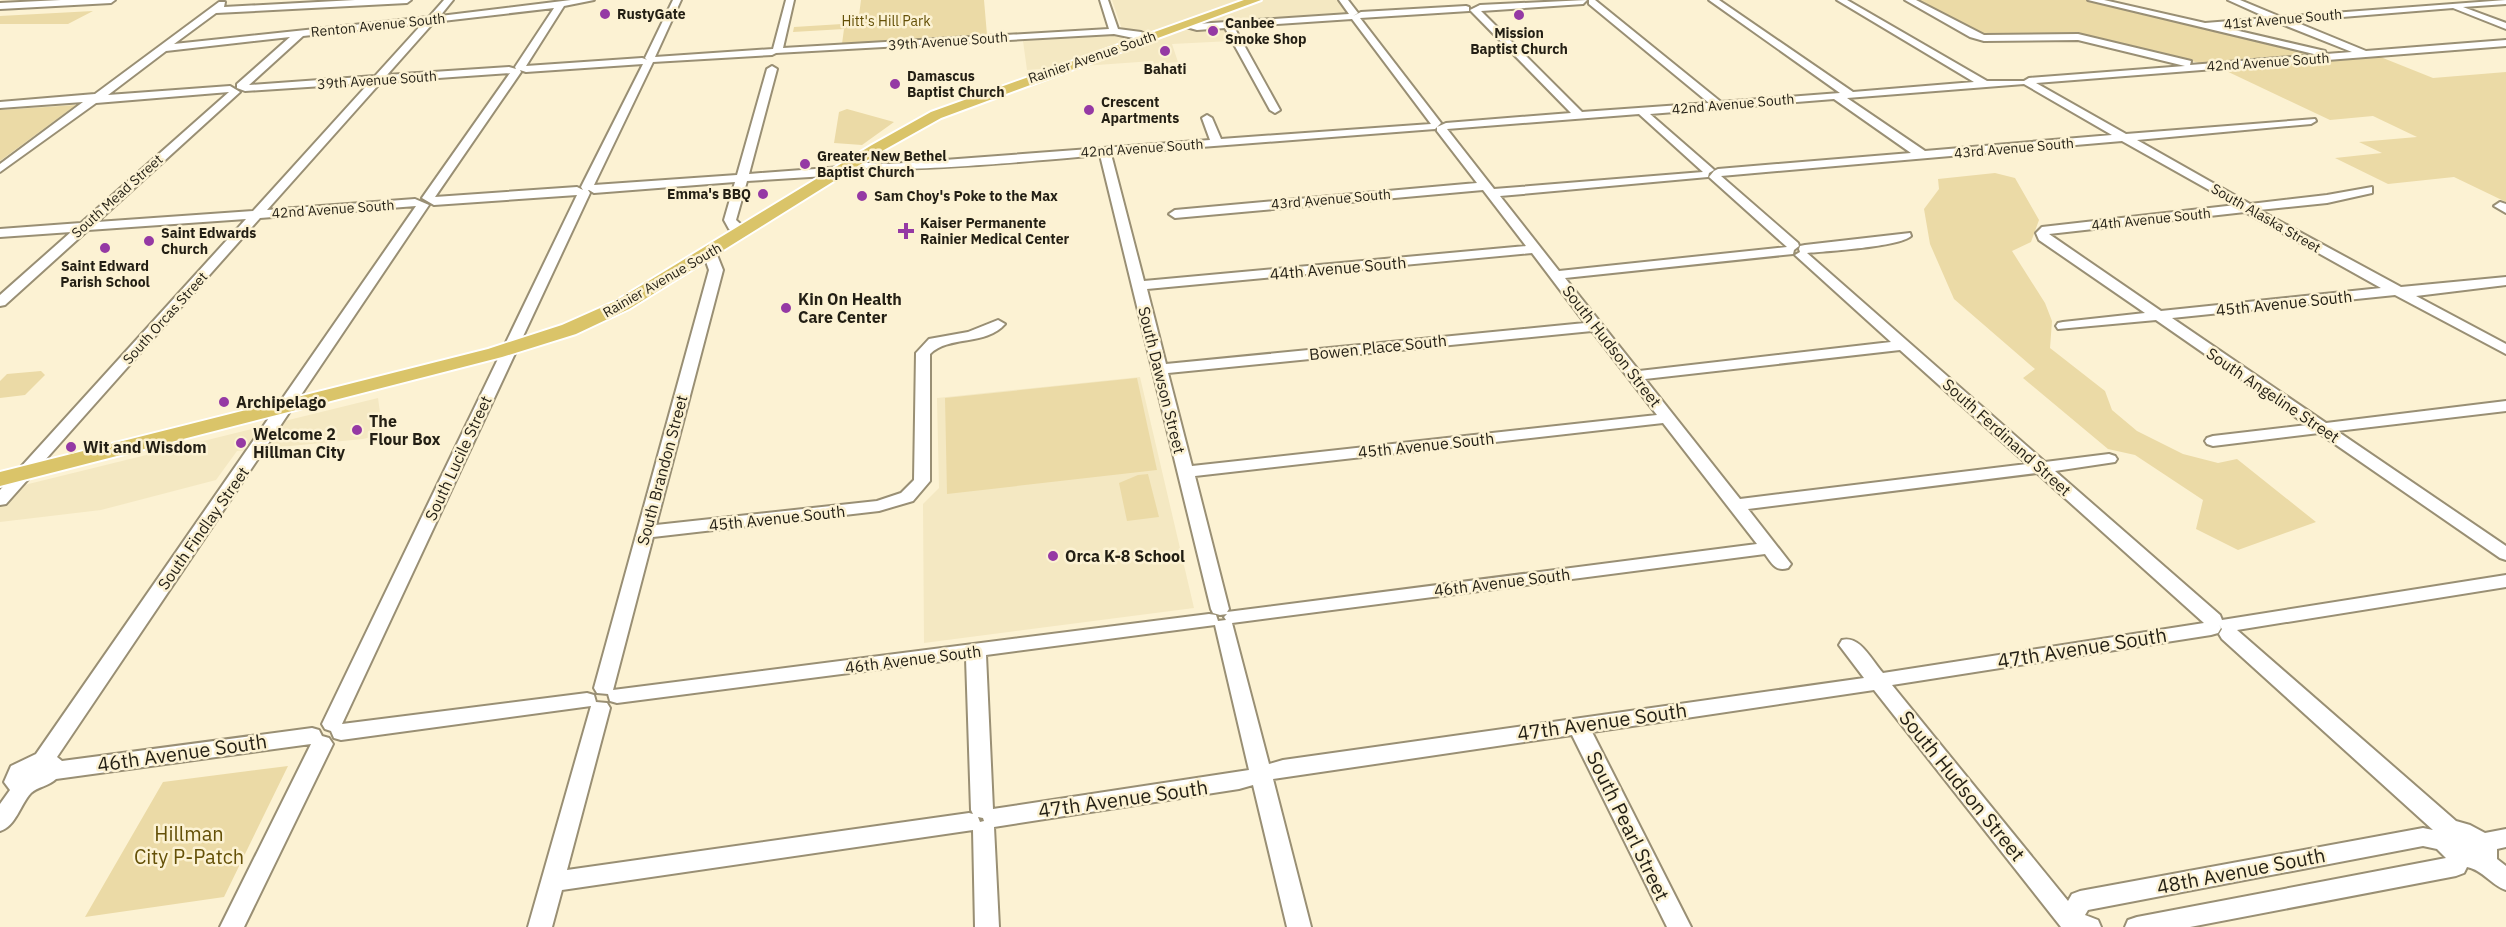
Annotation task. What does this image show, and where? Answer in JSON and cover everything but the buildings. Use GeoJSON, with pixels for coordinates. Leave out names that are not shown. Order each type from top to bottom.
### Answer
{"type":"FeatureCollection","features":[{"type":"Feature","properties":{"kind":"main road","name":"Rainier Avenue South"},"geometry":{"type":"LineString","coordinates":[[0,479],[511,349],[565,332],[605,315],[936,115],[1255,0]]}},
{"type":"Feature","properties":{"kind":"street"},"geometry":{"type":"LineString","coordinates":[[0,6],[111,0]]}},
{"type":"Feature","properties":{"kind":"street"},"geometry":{"type":"LineString","coordinates":[[0,169],[166,48],[227,0]]}},
{"type":"Feature","properties":{"kind":"street"},"geometry":{"type":"LineString","coordinates":[[214,10],[407,0]]}},
{"type":"Feature","properties":{"kind":"street","name":"South Orcas Street"},"geometry":{"type":"LineString","coordinates":[[0,500],[448,0]]}},
{"type":"Feature","properties":{"kind":"street","name":"Renton Avenue South"},"geometry":{"type":"LineString","coordinates":[[166,48],[590,0]]}},
{"type":"Feature","properties":{"kind":"street","name":"South Lucile Street"},"geometry":{"type":"LineString","coordinates":[[232,927],[327,734],[677,0]]}},
{"type":"Feature","properties":{"kind":"street"},"geometry":{"type":"LineString","coordinates":[[777,51],[790,0]]}},
{"type":"Feature","properties":{"kind":"street"},"geometry":{"type":"LineString","coordinates":[[1104,0],[1114,31],[1148,38]]}},
{"type":"Feature","properties":{"kind":"street","name":"South Hudson Street"},"geometry":{"type":"LineString","coordinates":[[1343,0],[1438,126],[1490,189],[1782,564]]}},
{"type":"Feature","properties":{"kind":"street"},"geometry":{"type":"LineString","coordinates":[[1713,0],[1849,94]]}},
{"type":"Feature","properties":{"kind":"street"},"geometry":{"type":"LineString","coordinates":[[1841,0],[1984,84]]}},
{"type":"Feature","properties":{"kind":"street"},"geometry":{"type":"LineString","coordinates":[[1909,0],[1973,35],[1984,38],[2069,36],[2098,40],[2200,67]]}},
{"type":"Feature","properties":{"kind":"street"},"geometry":{"type":"LineString","coordinates":[[2092,0],[2334,57]]}},
{"type":"Feature","properties":{"kind":"street"},"geometry":{"type":"LineString","coordinates":[[2232,0],[2365,54]]}},
{"type":"Feature","properties":{"kind":"street"},"geometry":{"type":"LineString","coordinates":[[2433,0],[2506,26]]}},
{"type":"Feature","properties":{"kind":"street"},"geometry":{"type":"LineString","coordinates":[[1184,25],[1197,27],[1472,6],[1591,1],[1718,105]]}},
{"type":"Feature","properties":{"kind":"street","name":"41st Avenue South"},"geometry":{"type":"LineString","coordinates":[[2204,26],[2506,1]]}},
{"type":"Feature","properties":{"kind":"street","name":"South Findlay Street"},"geometry":{"type":"LineString","coordinates":[[47,766],[286,406],[518,70],[560,5]]}},
{"type":"Feature","properties":{"kind":"street"},"geometry":{"type":"LineString","coordinates":[[1472,6],[1580,116]]}},
{"type":"Feature","properties":{"kind":"street"},"geometry":{"type":"LineString","coordinates":[[1228,25],[1275,110]]}},
{"type":"Feature","properties":{"kind":"street","name":"39th Avenue South"},"geometry":{"type":"LineString","coordinates":[[0,105],[777,51],[1114,31]]}},
{"type":"Feature","properties":{"kind":"street","name":"South Mead Street"},"geometry":{"type":"LineString","coordinates":[[0,302],[301,33]]}},
{"type":"Feature","properties":{"kind":"street","name":"42nd Avenue South"},"geometry":{"type":"LineString","coordinates":[[0,233],[742,178],[848,167],[883,168],[1580,116],[2506,43]]}},
{"type":"Feature","properties":{"kind":"street"},"geometry":{"type":"LineString","coordinates":[[743,232],[733,226],[730,220],[772,69]]}},
{"type":"Feature","properties":{"kind":"street","name":"South Alaska Street"},"geometry":{"type":"LineString","coordinates":[[2026,82],[2506,350]]}},
{"type":"Feature","properties":{"kind":"street"},"geometry":{"type":"LineString","coordinates":[[1836,96],[1924,156]]}},
{"type":"Feature","properties":{"kind":"street","name":"South Ferdinand Street"},"geometry":{"type":"LineString","coordinates":[[1641,111],[2221,627],[2463,846],[2506,880]]}},
{"type":"Feature","properties":{"kind":"street"},"geometry":{"type":"LineString","coordinates":[[1208,118],[1217,143]]}},
{"type":"Feature","properties":{"kind":"street","name":"43rd Avenue South"},"geometry":{"type":"LineString","coordinates":[[1175,214],[1711,174],[2311,121]]}},
{"type":"Feature","properties":{"kind":"street","name":"South Dawson Street"},"geometry":{"type":"LineString","coordinates":[[1105,151],[1299,927]]}},
{"type":"Feature","properties":{"kind":"street","name":"44th Avenue South"},"geometry":{"type":"LineString","coordinates":[[2042,233],[2046,230],[2327,199],[2368,190]]}},
{"type":"Feature","properties":{"kind":"street","name":"South Angeline Street"},"geometry":{"type":"LineString","coordinates":[[2042,233],[2044,237],[2158,317],[2506,554]]}},
{"type":"Feature","properties":{"kind":"street"},"geometry":{"type":"LineString","coordinates":[[1556,274],[1866,243],[1905,236]]}},
{"type":"Feature","properties":{"kind":"street","name":"44th Avenue South"},"geometry":{"type":"LineString","coordinates":[[1139,286],[1536,249]]}},
{"type":"Feature","properties":{"kind":"street","name":"South Brandon Street"},"geometry":{"type":"LineString","coordinates":[[540,927],[716,270],[710,253]]}},
{"type":"Feature","properties":{"kind":"street","name":"45th Avenue South"},"geometry":{"type":"LineString","coordinates":[[2063,326],[2506,281]]}},
{"type":"Feature","properties":{"kind":"street","name":"45th Avenue South"},"geometry":{"type":"LineString","coordinates":[[646,532],[879,507],[907,498],[922,482],[923,353],[934,342],[972,336],[998,324]]}},
{"type":"Feature","properties":{"kind":"street","name":"Bowen Place South"},"geometry":{"type":"LineString","coordinates":[[1160,369],[1596,326]]}},
{"type":"Feature","properties":{"kind":"street"},"geometry":{"type":"LineString","coordinates":[[1635,376],[1903,345]]}},
{"type":"Feature","properties":{"kind":"street"},"geometry":{"type":"LineString","coordinates":[[2213,441],[2506,406]]}},
{"type":"Feature","properties":{"kind":"street","name":"45th Avenue South"},"geometry":{"type":"LineString","coordinates":[[1185,472],[1668,417]]}},
{"type":"Feature","properties":{"kind":"street"},"geometry":{"type":"LineString","coordinates":[[1736,505],[2109,459]]}},
{"type":"Feature","properties":{"kind":"street","name":"46th Avenue South"},"geometry":{"type":"LineString","coordinates":[[47,766],[327,734],[1769,548]]}},
{"type":"Feature","properties":{"kind":"street","name":"47th Avenue South"},"geometry":{"type":"LineString","coordinates":[[552,882],[1239,782],[1282,768],[1861,686],[1877,681],[2506,581]]}},
{"type":"Feature","properties":{"kind":"street","name":"South Hudson Street"},"geometry":{"type":"LineString","coordinates":[[1849,645],[2078,925]]}},
{"type":"Feature","properties":{"kind":"street"},"geometry":{"type":"LineString","coordinates":[[976,650],[987,927]]}},
{"type":"Feature","properties":{"kind":"street","name":"South Pearl Street"},"geometry":{"type":"LineString","coordinates":[[1578,725],[1679,927]]}},
{"type":"Feature","properties":{"kind":"street"},"geometry":{"type":"LineString","coordinates":[[0,822],[14,779],[29,765],[47,766]]}},
{"type":"Feature","properties":{"kind":"street","name":"48th Avenue South"},"geometry":{"type":"LineString","coordinates":[[2078,925],[2080,901],[2423,837],[2463,846],[2506,838]]}},
{"type":"Feature","properties":{"kind":"street","name":"48th Avenue South"},"geometry":{"type":"LineString","coordinates":[[2137,927],[2456,866],[2463,846]]}},
{"type":"Feature","properties":{"kind":"shaded area"},"geometry":{"type":"Polygon","coordinates":[[[1112,0],[1338,0],[1348,14],[1222,22],[1231,41],[1172,44],[1178,62],[1154,64],[1153,61],[1027,70],[1023,41],[1124,35],[1112,0]]]}},
{"type":"Feature","properties":{"kind":"shaded area","name":"Orca K-8 School"},"geometry":{"type":"Polygon","coordinates":[[[1140,377],[1194,608],[924,643],[923,504],[939,488],[937,398],[1140,377]]]}},
{"type":"Feature","properties":{"kind":"shaded area"},"geometry":{"type":"Polygon","coordinates":[[[378,398],[383,434],[363,439],[237,451],[216,480],[101,510],[0,522],[0,491],[378,398]]]}},
{"type":"Feature","properties":{"kind":"green space","name":"Hitt's Hill Park"},"geometry":{"type":"Polygon","coordinates":[[[861,0],[984,0],[987,35],[842,44],[844,29],[793,32],[794,27],[858,23],[861,0]]]}},
{"type":"Feature","properties":{"kind":"green space"},"geometry":{"type":"Polygon","coordinates":[[[1918,0],[2087,0],[2337,59],[2378,56],[2433,78],[2506,72],[2506,202],[2454,177],[2388,184],[2335,158],[2382,153],[2359,142],[2417,137],[2373,116],[2330,120],[2220,68],[2085,35],[2054,33],[1988,37],[1918,0]]]}},
{"type":"Feature","properties":{"kind":"green space"},"geometry":{"type":"Polygon","coordinates":[[[93,11],[68,24],[0,24],[0,16],[93,11]]]}},
{"type":"Feature","properties":{"kind":"green space"},"geometry":{"type":"Polygon","coordinates":[[[76,105],[0,161],[0,110],[76,105]]]}},
{"type":"Feature","properties":{"kind":"green space"},"geometry":{"type":"Polygon","coordinates":[[[847,109],[894,122],[862,145],[834,143],[839,112],[847,109]]]}},
{"type":"Feature","properties":{"kind":"green space"},"geometry":{"type":"Polygon","coordinates":[[[1995,173],[2015,178],[2039,220],[2031,242],[2012,251],[2045,303],[2052,321],[2050,348],[2105,391],[2112,410],[2137,431],[2183,454],[2218,463],[2237,459],[2316,522],[2238,550],[2196,529],[2203,500],[2135,455],[2108,449],[2023,378],[2035,369],[1954,299],[1930,244],[1924,209],[1939,189],[1938,179],[1995,173]]]}},
{"type":"Feature","properties":{"kind":"green space"},"geometry":{"type":"Polygon","coordinates":[[[41,371],[45,375],[25,395],[0,398],[0,381],[7,374],[41,371]]]}},
{"type":"Feature","properties":{"kind":"green space"},"geometry":{"type":"Polygon","coordinates":[[[1137,378],[1157,470],[947,494],[945,398],[1137,378]]]}},
{"type":"Feature","properties":{"kind":"green space"},"geometry":{"type":"Polygon","coordinates":[[[1148,474],[1159,517],[1127,521],[1119,483],[1138,475],[1148,474]]]}},
{"type":"Feature","properties":{"kind":"green space","name":"Hillman City P-Patch"},"geometry":{"type":"Polygon","coordinates":[[[288,766],[224,897],[85,917],[163,782],[288,766]]]}},
{"type":"Feature","properties":{"kind":"place","name":"RustyGate"},"geometry":{"type":"Point","coordinates":[605,14]}},
{"type":"Feature","properties":{"kind":"place","name":"Mission Baptist Church"},"geometry":{"type":"Point","coordinates":[1519,15]}},
{"type":"Feature","properties":{"kind":"place","name":"Canbee Smoke Shop"},"geometry":{"type":"Point","coordinates":[1213,31]}},
{"type":"Feature","properties":{"kind":"place","name":"Bahati"},"geometry":{"type":"Point","coordinates":[1165,51]}},
{"type":"Feature","properties":{"kind":"place","name":"Damascus Baptist Church"},"geometry":{"type":"Point","coordinates":[895,84]}},
{"type":"Feature","properties":{"kind":"place","name":"Crescent Apartments"},"geometry":{"type":"Point","coordinates":[1089,110]}},
{"type":"Feature","properties":{"kind":"place","name":"Greater New Bethel Baptist Church"},"geometry":{"type":"Point","coordinates":[805,164]}},
{"type":"Feature","properties":{"kind":"place","name":"Emma's BBQ"},"geometry":{"type":"Point","coordinates":[763,194]}},
{"type":"Feature","properties":{"kind":"place","name":"Sam Choy's Poke to the Max"},"geometry":{"type":"Point","coordinates":[862,196]}},
{"type":"Feature","properties":{"kind":"place","name":"Kaiser Permanente Rainier Medical Center"},"geometry":{"type":"Point","coordinates":[906,231]}},
{"type":"Feature","properties":{"kind":"place","name":"Saint Edwards Church"},"geometry":{"type":"Point","coordinates":[149,241]}},
{"type":"Feature","properties":{"kind":"place","name":"Saint Edward Parish School"},"geometry":{"type":"Point","coordinates":[105,248]}},
{"type":"Feature","properties":{"kind":"place","name":"Kin On Health Care Center"},"geometry":{"type":"Point","coordinates":[786,308]}},
{"type":"Feature","properties":{"kind":"place","name":"Archipelago"},"geometry":{"type":"Point","coordinates":[224,402]}},
{"type":"Feature","properties":{"kind":"place","name":"The Flour Box"},"geometry":{"type":"Point","coordinates":[357,430]}},
{"type":"Feature","properties":{"kind":"place","name":"Welcome 2 Hillman City"},"geometry":{"type":"Point","coordinates":[241,443]}},
{"type":"Feature","properties":{"kind":"place","name":"Wit and Wisdom"},"geometry":{"type":"Point","coordinates":[71,447]}},
{"type":"Feature","properties":{"kind":"place","name":"Orca K-8 School"},"geometry":{"type":"Point","coordinates":[1053,556]}}]}
